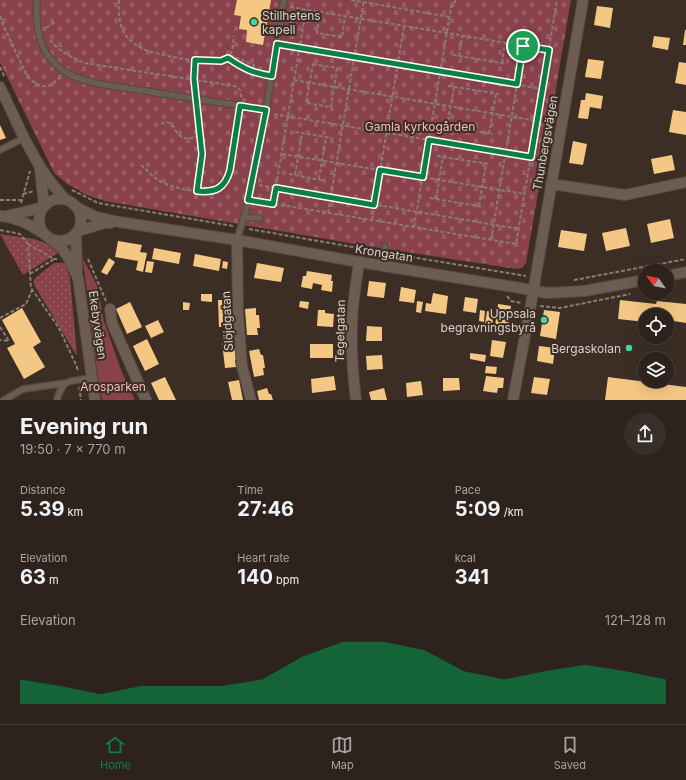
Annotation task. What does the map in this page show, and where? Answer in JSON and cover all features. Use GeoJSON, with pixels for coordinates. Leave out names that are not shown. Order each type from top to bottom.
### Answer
{"type":"FeatureCollection","features":[{"type":"Feature","properties":{"kind":"street","name":"Thunbergsvägen"},"geometry":{"type":"LineString","coordinates":[[513,400],[583,0]]}},
{"type":"Feature","properties":{"kind":"street"},"geometry":{"type":"LineString","coordinates":[[0,87],[24,138],[40,167],[65,199]]}},
{"type":"Feature","properties":{"kind":"street"},"geometry":{"type":"LineString","coordinates":[[40,167],[43,206],[39,216],[40,226],[47,236]]}},
{"type":"Feature","properties":{"kind":"street"},"geometry":{"type":"LineString","coordinates":[[551,184],[625,195],[686,182]]}},
{"type":"Feature","properties":{"kind":"street"},"geometry":{"type":"LineString","coordinates":[[65,199],[70,201],[78,208],[81,216],[81,222],[73,237],[64,241],[59,241],[47,236],[32,226],[2,216],[20,213],[43,206],[52,200],[65,199]]}},
{"type":"Feature","properties":{"kind":"street","name":"Krongatan"},"geometry":{"type":"LineString","coordinates":[[78,208],[96,217],[119,222],[237,240],[547,293],[584,291],[638,281]]}},
{"type":"Feature","properties":{"kind":"street","name":"Krongatan"},"geometry":{"type":"LineString","coordinates":[[77,232],[105,224],[119,222]]}},
{"type":"Feature","properties":{"kind":"street","name":"Ekebyvägen"},"geometry":{"type":"LineString","coordinates":[[77,232],[76,256],[78,278],[95,400]]}},
{"type":"Feature","properties":{"kind":"street","name":"Ekebyvägen"},"geometry":{"type":"LineString","coordinates":[[47,236],[61,247],[68,257],[78,278]]}},
{"type":"Feature","properties":{"kind":"street","name":"Slöjdgatan"},"geometry":{"type":"LineString","coordinates":[[237,240],[238,315],[242,366],[251,400]]}},
{"type":"Feature","properties":{"kind":"street","name":"Tegelgatan"},"geometry":{"type":"LineString","coordinates":[[356,400],[353,370],[352,326],[353,301],[359,262]]}},
{"type":"Feature","properties":{"kind":"street"},"geometry":{"type":"LineString","coordinates":[[674,275],[686,272]]}},
{"type":"Feature","properties":{"kind":"street"},"geometry":{"type":"LineString","coordinates":[[110,309],[112,323],[146,400]]}},
{"type":"Feature","properties":{"kind":"lane"},"geometry":{"type":"LineString","coordinates":[[37,0],[36,22],[38,33],[44,48],[53,61],[64,71],[75,77],[88,81],[266,111]]}},
{"type":"Feature","properties":{"kind":"lane"},"geometry":{"type":"LineString","coordinates":[[237,240],[252,184],[284,3]]}},
{"type":"Feature","properties":{"kind":"lane"},"geometry":{"type":"LineString","coordinates":[[0,150],[24,138]]}},
{"type":"Feature","properties":{"kind":"lane"},"geometry":{"type":"LineString","coordinates":[[244,218],[260,218]]}},
{"type":"Feature","properties":{"kind":"lane"},"geometry":{"type":"LineString","coordinates":[[383,266],[385,246]]}},
{"type":"Feature","properties":{"kind":"lane"},"geometry":{"type":"LineString","coordinates":[[4,400],[23,389],[92,378]]}},
{"type":"Feature","properties":{"kind":"lane"},"geometry":{"type":"LineString","coordinates":[[57,400],[59,393],[66,383]]}},
{"type":"Feature","properties":{"kind":"path"},"geometry":{"type":"LineString","coordinates":[[119,0],[118,9],[120,23],[127,37],[134,44],[143,49],[181,59],[221,61],[228,58],[230,55],[234,36]]}},
{"type":"Feature","properties":{"kind":"path"},"geometry":{"type":"LineString","coordinates":[[351,0],[450,16]]}},
{"type":"Feature","properties":{"kind":"path"},"geometry":{"type":"LineString","coordinates":[[414,228],[451,8],[456,0]]}},
{"type":"Feature","properties":{"kind":"path"},"geometry":{"type":"LineString","coordinates":[[248,200],[516,244],[557,0]]}},
{"type":"Feature","properties":{"kind":"path"},"geometry":{"type":"LineString","coordinates":[[328,213],[364,1]]}},
{"type":"Feature","properties":{"kind":"path"},"geometry":{"type":"LineString","coordinates":[[284,3],[306,10],[549,50]]}},
{"type":"Feature","properties":{"kind":"path"},"geometry":{"type":"LineString","coordinates":[[273,204],[306,10]]}},
{"type":"Feature","properties":{"kind":"path"},"geometry":{"type":"LineString","coordinates":[[320,12],[317,33],[342,37],[345,16]]}},
{"type":"Feature","properties":{"kind":"path"},"geometry":{"type":"LineString","coordinates":[[0,16],[19,60],[27,76],[32,81],[40,85],[47,86],[54,84],[64,71]]}},
{"type":"Feature","properties":{"kind":"path"},"geometry":{"type":"LineString","coordinates":[[372,220],[404,26]]}},
{"type":"Feature","properties":{"kind":"path"},"geometry":{"type":"LineString","coordinates":[[46,35],[57,48],[75,59],[84,62],[194,79],[239,88],[241,91],[240,106],[230,170],[228,178],[218,189],[206,192],[178,188],[159,180],[142,166]]}},
{"type":"Feature","properties":{"kind":"path"},"geometry":{"type":"LineString","coordinates":[[459,56],[462,36]]}},
{"type":"Feature","properties":{"kind":"path"},"geometry":{"type":"LineString","coordinates":[[491,240],[525,37]]}},
{"type":"Feature","properties":{"kind":"path"},"geometry":{"type":"LineString","coordinates":[[502,63],[506,43]]}},
{"type":"Feature","properties":{"kind":"path"},"geometry":{"type":"LineString","coordinates":[[277,44],[542,89]]}},
{"type":"Feature","properties":{"kind":"path"},"geometry":{"type":"LineString","coordinates":[[230,55],[254,65],[254,72]]}},
{"type":"Feature","properties":{"kind":"path"},"geometry":{"type":"LineString","coordinates":[[453,55],[507,64]]}},
{"type":"Feature","properties":{"kind":"path"},"geometry":{"type":"LineString","coordinates":[[228,58],[238,66],[254,72],[272,76]]}},
{"type":"Feature","properties":{"kind":"path"},"geometry":{"type":"LineString","coordinates":[[195,60],[194,79],[202,154],[197,191]]}},
{"type":"Feature","properties":{"kind":"path"},"geometry":{"type":"LineString","coordinates":[[313,64],[337,68],[331,107],[306,103],[310,83],[313,64]]}},
{"type":"Feature","properties":{"kind":"path"},"geometry":{"type":"LineString","coordinates":[[294,80],[537,121]]}},
{"type":"Feature","properties":{"kind":"path"},"geometry":{"type":"LineString","coordinates":[[448,86],[500,94]]}},
{"type":"Feature","properties":{"kind":"path"},"geometry":{"type":"LineString","coordinates":[[447,126],[454,87]]}},
{"type":"Feature","properties":{"kind":"path"},"geometry":{"type":"LineString","coordinates":[[489,134],[496,94]]}},
{"type":"Feature","properties":{"kind":"path"},"geometry":{"type":"LineString","coordinates":[[266,111],[343,126],[531,157]]}},
{"type":"Feature","properties":{"kind":"path"},"geometry":{"type":"LineString","coordinates":[[161,124],[166,122],[172,124],[182,138],[186,139],[201,136]]}},
{"type":"Feature","properties":{"kind":"path"},"geometry":{"type":"LineString","coordinates":[[444,126],[492,134]]}},
{"type":"Feature","properties":{"kind":"path"},"geometry":{"type":"LineString","coordinates":[[295,132],[332,138]]}},
{"type":"Feature","properties":{"kind":"path"},"geometry":{"type":"LineString","coordinates":[[295,175],[302,133]]}},
{"type":"Feature","properties":{"kind":"path"},"geometry":{"type":"LineString","coordinates":[[319,179],[326,137]]}},
{"type":"Feature","properties":{"kind":"path"},"geometry":{"type":"LineString","coordinates":[[282,154],[525,194]]}},
{"type":"Feature","properties":{"kind":"path"},"geometry":{"type":"LineString","coordinates":[[20,213],[21,200],[34,155]]}},
{"type":"Feature","properties":{"kind":"path"},"geometry":{"type":"LineString","coordinates":[[437,156],[487,164],[479,206]]}},
{"type":"Feature","properties":{"kind":"path"},"geometry":{"type":"LineString","coordinates":[[436,199],[443,157]]}},
{"type":"Feature","properties":{"kind":"path"},"geometry":{"type":"LineString","coordinates":[[289,174],[326,181]]}},
{"type":"Feature","properties":{"kind":"path"},"geometry":{"type":"LineString","coordinates":[[252,184],[519,229]]}},
{"type":"Feature","properties":{"kind":"path"},"geometry":{"type":"LineString","coordinates":[[430,198],[484,207]]}},
{"type":"Feature","properties":{"kind":"path"},"geometry":{"type":"LineString","coordinates":[[0,200],[21,200]]}},
{"type":"Feature","properties":{"kind":"path"},"geometry":{"type":"LineString","coordinates":[[0,230],[20,234],[28,244],[31,288],[59,328],[77,367],[80,400]]}},
{"type":"Feature","properties":{"kind":"path"},"geometry":{"type":"LineString","coordinates":[[30,274],[54,259]]}},
{"type":"Feature","properties":{"kind":"path"},"geometry":{"type":"LineString","coordinates":[[571,280],[686,259]]}},
{"type":"Feature","properties":{"kind":"path"},"geometry":{"type":"LineString","coordinates":[[0,318],[26,304],[32,290]]}},
{"type":"Feature","properties":{"kind":"path"},"geometry":{"type":"LineString","coordinates":[[0,327],[9,341],[0,340]]}},
{"type":"Feature","properties":{"kind":"green space","name":"Gamla kyrkogården"},"geometry":{"type":"Polygon","coordinates":[[[0,0],[571,0],[526,263],[522,268],[517,269],[361,245],[105,201],[84,194],[69,185],[54,173],[0,62],[0,0]]]}},
{"type":"Feature","properties":{"kind":"green space"},"geometry":{"type":"Polygon","coordinates":[[[0,234],[34,239],[51,245],[58,253],[23,275],[0,234]]]}},
{"type":"Feature","properties":{"kind":"green space","name":"Arosparken"},"geometry":{"type":"Polygon","coordinates":[[[82,257],[97,285],[104,321],[121,370],[135,400],[102,400],[82,257]]]}},
{"type":"Feature","properties":{"kind":"green space"},"geometry":{"type":"Polygon","coordinates":[[[54,263],[65,263],[70,278],[77,356],[34,285],[34,279],[54,263]]]}},
{"type":"Feature","properties":{"kind":"building","name":"Stillhetens kapell"},"geometry":{"type":"Polygon","coordinates":[[[237,0],[271,0],[263,45],[246,42],[247,30],[239,29],[241,16],[234,15],[237,0]]]}},
{"type":"Feature","properties":{"kind":"building"},"geometry":{"type":"Polygon","coordinates":[[[597,6],[613,8],[610,28],[594,25],[597,6]]]}},
{"type":"Feature","properties":{"kind":"building"},"geometry":{"type":"Polygon","coordinates":[[[685,30],[686,45],[683,45],[685,30]]]}},
{"type":"Feature","properties":{"kind":"building"},"geometry":{"type":"Polygon","coordinates":[[[654,36],[670,38],[668,50],[652,47],[654,36]]]}},
{"type":"Feature","properties":{"kind":"building"},"geometry":{"type":"Polygon","coordinates":[[[588,59],[604,61],[601,79],[585,77],[588,59]]]}},
{"type":"Feature","properties":{"kind":"building"},"geometry":{"type":"Polygon","coordinates":[[[679,62],[686,63],[686,85],[675,83],[679,62]]]}},
{"type":"Feature","properties":{"kind":"building"},"geometry":{"type":"Polygon","coordinates":[[[586,93],[603,96],[601,109],[590,107],[588,119],[578,118],[581,100],[585,100],[586,93]]]}},
{"type":"Feature","properties":{"kind":"building"},"geometry":{"type":"Polygon","coordinates":[[[673,110],[686,112],[686,135],[669,132],[673,110]]]}},
{"type":"Feature","properties":{"kind":"building"},"geometry":{"type":"Polygon","coordinates":[[[0,125],[6,138],[0,140],[0,125]]]}},
{"type":"Feature","properties":{"kind":"building"},"geometry":{"type":"Polygon","coordinates":[[[573,141],[587,144],[583,165],[569,163],[573,141]]]}},
{"type":"Feature","properties":{"kind":"building"},"geometry":{"type":"Polygon","coordinates":[[[672,155],[675,170],[654,174],[651,159],[672,155]]]}},
{"type":"Feature","properties":{"kind":"building"},"geometry":{"type":"Polygon","coordinates":[[[670,219],[674,238],[651,243],[647,224],[670,219]]]}},
{"type":"Feature","properties":{"kind":"building"},"geometry":{"type":"Polygon","coordinates":[[[626,228],[630,246],[606,251],[602,233],[626,228]]]}},
{"type":"Feature","properties":{"kind":"building"},"geometry":{"type":"Polygon","coordinates":[[[561,230],[587,234],[584,251],[558,247],[561,230]]]}},
{"type":"Feature","properties":{"kind":"building"},"geometry":{"type":"Polygon","coordinates":[[[118,241],[142,245],[140,252],[147,253],[143,272],[136,270],[138,261],[115,257],[118,241]]]}},
{"type":"Feature","properties":{"kind":"building"},"geometry":{"type":"Polygon","coordinates":[[[154,248],[181,253],[179,264],[152,259],[154,248]]]}},
{"type":"Feature","properties":{"kind":"building"},"geometry":{"type":"Polygon","coordinates":[[[195,254],[221,259],[219,271],[193,266],[195,254]]]}},
{"type":"Feature","properties":{"kind":"building"},"geometry":{"type":"Polygon","coordinates":[[[109,258],[115,262],[107,275],[101,272],[109,258]]]}},
{"type":"Feature","properties":{"kind":"building"},"geometry":{"type":"Polygon","coordinates":[[[147,261],[154,262],[152,273],[145,272],[147,261]]]}},
{"type":"Feature","properties":{"kind":"building"},"geometry":{"type":"Polygon","coordinates":[[[223,261],[228,262],[227,269],[222,268],[223,261]]]}},
{"type":"Feature","properties":{"kind":"building"},"geometry":{"type":"Polygon","coordinates":[[[257,263],[284,268],[281,282],[254,278],[257,263]]]}},
{"type":"Feature","properties":{"kind":"building"},"geometry":{"type":"Polygon","coordinates":[[[307,271],[332,275],[332,292],[321,290],[322,285],[313,283],[312,289],[301,287],[303,276],[306,276],[307,271]]]}},
{"type":"Feature","properties":{"kind":"building"},"geometry":{"type":"Polygon","coordinates":[[[369,281],[386,283],[384,298],[367,296],[369,281]]]}},
{"type":"Feature","properties":{"kind":"building"},"geometry":{"type":"Polygon","coordinates":[[[401,287],[416,290],[414,303],[399,301],[401,287]]]}},
{"type":"Feature","properties":{"kind":"building"},"geometry":{"type":"Polygon","coordinates":[[[433,293],[448,296],[446,314],[425,311],[426,303],[431,304],[433,293]]]}},
{"type":"Feature","properties":{"kind":"building"},"geometry":{"type":"Polygon","coordinates":[[[201,294],[212,294],[212,302],[201,301],[201,294]]]}},
{"type":"Feature","properties":{"kind":"building"},"geometry":{"type":"Polygon","coordinates":[[[465,297],[478,299],[476,313],[463,311],[465,297]]]}},
{"type":"Feature","properties":{"kind":"building"},"geometry":{"type":"Polygon","coordinates":[[[218,300],[229,300],[232,319],[230,319],[230,326],[219,327],[218,300]]]}},
{"type":"Feature","properties":{"kind":"building"},"geometry":{"type":"Polygon","coordinates":[[[620,300],[656,304],[657,301],[686,304],[686,323],[674,321],[674,308],[638,308],[638,321],[618,319],[620,300]]]}},
{"type":"Feature","properties":{"kind":"building"},"geometry":{"type":"Polygon","coordinates":[[[300,301],[309,302],[308,309],[299,307],[300,301]]]}},
{"type":"Feature","properties":{"kind":"building"},"geometry":{"type":"Polygon","coordinates":[[[417,301],[423,302],[421,313],[416,312],[417,301]]]}},
{"type":"Feature","properties":{"kind":"building"},"geometry":{"type":"Polygon","coordinates":[[[130,302],[142,327],[127,334],[116,309],[130,302]]]}},
{"type":"Feature","properties":{"kind":"building"},"geometry":{"type":"Polygon","coordinates":[[[183,302],[190,303],[189,310],[183,310],[183,302]]]}},
{"type":"Feature","properties":{"kind":"building"},"geometry":{"type":"Polygon","coordinates":[[[498,304],[511,306],[508,328],[495,326],[498,304]]]}},
{"type":"Feature","properties":{"kind":"building"},"geometry":{"type":"Polygon","coordinates":[[[22,308],[41,342],[33,347],[45,367],[24,379],[7,348],[15,344],[2,320],[22,308]]]}},
{"type":"Feature","properties":{"kind":"building"},"geometry":{"type":"Polygon","coordinates":[[[256,308],[256,315],[259,315],[260,328],[257,328],[258,335],[247,335],[245,309],[256,308]]]}},
{"type":"Feature","properties":{"kind":"building"},"geometry":{"type":"Polygon","coordinates":[[[318,310],[325,310],[325,313],[334,314],[333,327],[317,326],[318,310]]]}},
{"type":"Feature","properties":{"kind":"building"},"geometry":{"type":"Polygon","coordinates":[[[480,310],[485,311],[484,322],[479,321],[480,310]]]}},
{"type":"Feature","properties":{"kind":"building"},"geometry":{"type":"Polygon","coordinates":[[[544,310],[560,312],[556,339],[540,336],[544,310]]]}},
{"type":"Feature","properties":{"kind":"building"},"geometry":{"type":"Polygon","coordinates":[[[487,311],[494,312],[492,325],[485,324],[487,311]]]}},
{"type":"Feature","properties":{"kind":"building"},"geometry":{"type":"Polygon","coordinates":[[[158,320],[164,332],[151,338],[145,326],[158,320]]]}},
{"type":"Feature","properties":{"kind":"building"},"geometry":{"type":"Polygon","coordinates":[[[367,326],[382,327],[382,341],[366,341],[367,326]]]}},
{"type":"Feature","properties":{"kind":"building"},"geometry":{"type":"Polygon","coordinates":[[[147,339],[159,364],[145,371],[133,346],[147,339]]]}},
{"type":"Feature","properties":{"kind":"building"},"geometry":{"type":"Polygon","coordinates":[[[233,340],[233,347],[236,347],[238,360],[235,360],[236,367],[225,368],[222,342],[233,340]]]}},
{"type":"Feature","properties":{"kind":"building"},"geometry":{"type":"Polygon","coordinates":[[[492,340],[506,342],[503,358],[490,356],[492,340]]]}},
{"type":"Feature","properties":{"kind":"building"},"geometry":{"type":"Polygon","coordinates":[[[310,344],[333,344],[333,358],[310,358],[310,344]]]}},
{"type":"Feature","properties":{"kind":"building"},"geometry":{"type":"Polygon","coordinates":[[[539,346],[555,348],[553,364],[537,361],[539,346]]]}},
{"type":"Feature","properties":{"kind":"building"},"geometry":{"type":"Polygon","coordinates":[[[259,349],[261,355],[263,355],[265,368],[263,368],[264,375],[254,377],[249,351],[259,349]]]}},
{"type":"Feature","properties":{"kind":"building"},"geometry":{"type":"Polygon","coordinates":[[[470,353],[486,355],[485,362],[470,359],[470,353]]]}},
{"type":"Feature","properties":{"kind":"building"},"geometry":{"type":"Polygon","coordinates":[[[382,355],[383,369],[367,370],[366,356],[382,355]]]}},
{"type":"Feature","properties":{"kind":"building"},"geometry":{"type":"Polygon","coordinates":[[[486,366],[497,367],[496,374],[485,373],[486,366]]]}},
{"type":"Feature","properties":{"kind":"building"},"geometry":{"type":"Polygon","coordinates":[[[334,376],[336,390],[312,393],[311,379],[334,376]]]}},
{"type":"Feature","properties":{"kind":"building"},"geometry":{"type":"Polygon","coordinates":[[[486,376],[504,378],[503,388],[498,388],[497,393],[483,391],[486,376]]]}},
{"type":"Feature","properties":{"kind":"building"},"geometry":{"type":"Polygon","coordinates":[[[165,377],[176,400],[159,400],[151,383],[165,377]]]}},
{"type":"Feature","properties":{"kind":"building"},"geometry":{"type":"Polygon","coordinates":[[[534,377],[550,379],[547,395],[531,393],[534,377]]]}},
{"type":"Feature","properties":{"kind":"building"},"geometry":{"type":"Polygon","coordinates":[[[608,377],[638,381],[638,388],[674,388],[674,385],[686,387],[686,400],[605,400],[608,377]]]}},
{"type":"Feature","properties":{"kind":"building"},"geometry":{"type":"Polygon","coordinates":[[[443,378],[459,378],[460,390],[443,391],[443,378]]]}},
{"type":"Feature","properties":{"kind":"building"},"geometry":{"type":"Polygon","coordinates":[[[239,380],[243,400],[232,400],[228,382],[239,380]]]}},
{"type":"Feature","properties":{"kind":"building"},"geometry":{"type":"Polygon","coordinates":[[[421,381],[423,395],[407,397],[406,383],[421,381]]]}},
{"type":"Feature","properties":{"kind":"building"},"geometry":{"type":"Polygon","coordinates":[[[267,388],[273,400],[259,400],[257,391],[267,388]]]}},
{"type":"Feature","properties":{"kind":"building"},"geometry":{"type":"Polygon","coordinates":[[[384,388],[387,400],[371,400],[369,392],[384,388]]]}},
{"type":"Feature","properties":{"kind":"place","name":"Stillhetens kapell"},"geometry":{"type":"Point","coordinates":[254,22]}},
{"type":"Feature","properties":{"kind":"place","name":"Uppsala begravningsbyrå"},"geometry":{"type":"Point","coordinates":[544,320]}},
{"type":"Feature","properties":{"kind":"place","name":"Bergaskolan"},"geometry":{"type":"Point","coordinates":[629,348]}},
{"type":"Feature","properties":{"kind":"route"},"geometry":{"type":"LineString","coordinates":[[277,44],[517,84],[523,46],[549,50],[531,157],[429,140],[423,177],[380,170],[374,205],[276,188],[273,204],[248,200],[266,110],[240,106],[228,178],[218,189],[206,192],[197,191],[202,154],[194,79],[195,60],[221,61],[228,58],[238,66],[249,71],[272,76],[277,44]]}}]}
